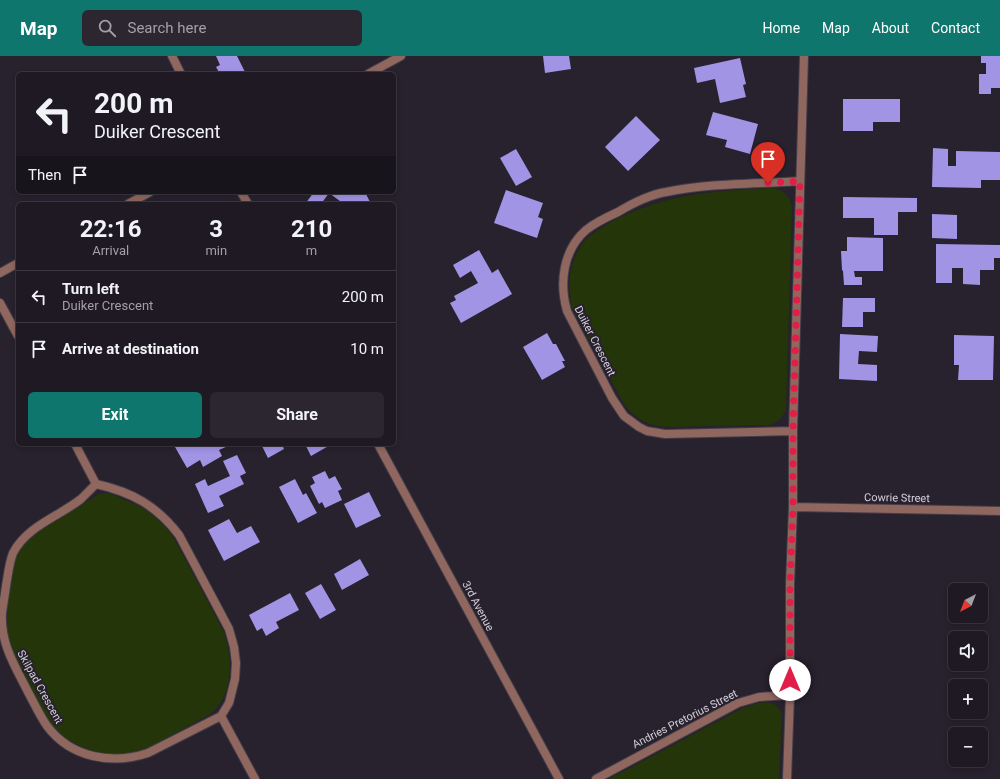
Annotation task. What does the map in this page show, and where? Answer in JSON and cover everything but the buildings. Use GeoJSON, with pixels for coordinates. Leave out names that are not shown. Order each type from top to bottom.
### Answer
{"type":"FeatureCollection","features":[{"type":"Feature","properties":{"kind":"street"},"geometry":{"type":"LineString","coordinates":[[172,56],[180,72]]}},
{"type":"Feature","properties":{"kind":"street"},"geometry":{"type":"LineString","coordinates":[[372,72],[401,56]]}},
{"type":"Feature","properties":{"kind":"street"},"geometry":{"type":"LineString","coordinates":[[787,779],[790,695],[790,584],[793,507],[793,431],[804,56]]}},
{"type":"Feature","properties":{"kind":"street","name":"Duiker Crescent"},"geometry":{"type":"LineString","coordinates":[[793,431],[665,434],[647,431],[639,427],[624,416],[612,398],[567,311],[563,300],[562,288],[566,262],[578,239],[586,230],[596,223],[640,200],[664,192],[688,188],[800,181]]}},
{"type":"Feature","properties":{"kind":"street"},"geometry":{"type":"LineString","coordinates":[[132,202],[146,194]]}},
{"type":"Feature","properties":{"kind":"street"},"geometry":{"type":"LineString","coordinates":[[0,273],[16,264]]}},
{"type":"Feature","properties":{"kind":"street"},"geometry":{"type":"LineString","coordinates":[[0,303],[16,332]]}},
{"type":"Feature","properties":{"kind":"street"},"geometry":{"type":"LineString","coordinates":[[76,446],[96,484],[124,492],[139,499],[163,516],[180,535],[230,629],[236,663],[235,679],[229,703],[221,716],[255,779]]}},
{"type":"Feature","properties":{"kind":"street","name":"3rd Avenue"},"geometry":{"type":"LineString","coordinates":[[379,446],[559,779]]}},
{"type":"Feature","properties":{"kind":"street","name":"Skilpad Crescent"},"geometry":{"type":"LineString","coordinates":[[96,484],[80,499],[26,535],[18,544],[9,567],[2,613],[3,633],[9,656],[47,726],[68,746],[81,753],[95,757],[108,759],[135,757],[148,753],[221,716]]}},
{"type":"Feature","properties":{"kind":"street","name":"Cowrie Street"},"geometry":{"type":"LineString","coordinates":[[793,507],[1000,511]]}},
{"type":"Feature","properties":{"kind":"street","name":"Andries Pretorius Street"},"geometry":{"type":"LineString","coordinates":[[596,779],[738,703],[759,697],[790,695]]}},
{"type":"Feature","properties":{"kind":"green space"},"geometry":{"type":"Polygon","coordinates":[[[769,188],[778,189],[785,193],[792,207],[786,410],[778,421],[770,425],[666,427],[643,421],[625,406],[573,311],[569,286],[571,269],[577,253],[589,237],[601,228],[645,207],[660,202],[697,194],[769,188]]]}},
{"type":"Feature","properties":{"kind":"green space"},"geometry":{"type":"Polygon","coordinates":[[[99,494],[112,494],[143,508],[152,514],[168,530],[175,540],[224,632],[230,666],[227,688],[223,698],[209,715],[150,747],[119,755],[97,753],[86,749],[66,739],[49,723],[14,658],[6,622],[15,560],[21,547],[35,534],[99,494]]]}},
{"type":"Feature","properties":{"kind":"green space"},"geometry":{"type":"Polygon","coordinates":[[[758,703],[775,705],[782,714],[779,779],[609,779],[743,708],[758,703]]]}},
{"type":"Feature","properties":{"kind":"route"},"geometry":{"type":"LineString","coordinates":[[768,183],[800,181],[793,431],[790,680]]}}]}
